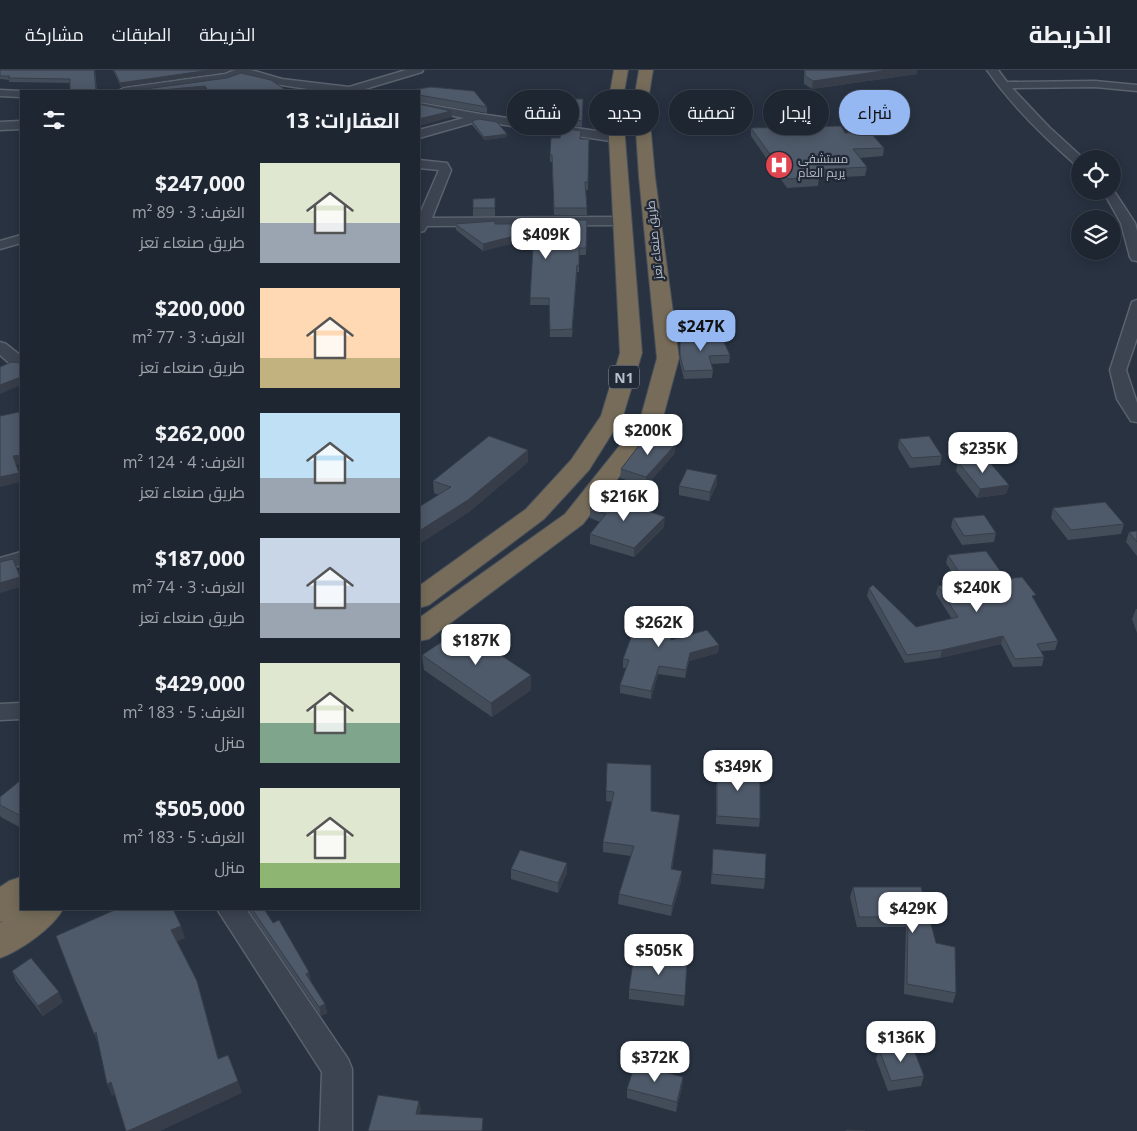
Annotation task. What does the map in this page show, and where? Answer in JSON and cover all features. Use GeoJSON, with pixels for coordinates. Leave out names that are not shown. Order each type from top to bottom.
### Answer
{"type":"FeatureCollection","features":[{"type":"Feature","properties":{"kind":"highway","name":"طريق صنعاء تعز"},"geometry":{"type":"LineString","coordinates":[[420,598],[535,514],[580,465],[612,416],[631,353],[617,138],[616,98],[621,70]]}},
{"type":"Feature","properties":{"kind":"highway","name":"طريق صنعاء تعز"},"geometry":{"type":"LineString","coordinates":[[420,631],[574,519],[651,421],[668,358],[648,185],[641,100],[646,70]]}},
{"type":"Feature","properties":{"kind":"highway"},"geometry":{"type":"LineString","coordinates":[[617,138],[645,139]]}},
{"type":"Feature","properties":{"kind":"highway"},"geometry":{"type":"LineString","coordinates":[[0,907],[20,892]]}},
{"type":"Feature","properties":{"kind":"highway"},"geometry":{"type":"LineString","coordinates":[[0,943],[44,910]]}},
{"type":"Feature","properties":{"kind":"street"},"geometry":{"type":"LineString","coordinates":[[131,90],[227,77],[243,70],[281,82],[345,90]]}},
{"type":"Feature","properties":{"kind":"street"},"geometry":{"type":"LineString","coordinates":[[358,90],[418,70]]}},
{"type":"Feature","properties":{"kind":"street"},"geometry":{"type":"LineString","coordinates":[[992,70],[1003,85],[1044,130],[1071,154]]}},
{"type":"Feature","properties":{"kind":"street"},"geometry":{"type":"LineString","coordinates":[[1003,85],[1095,84],[1137,88]]}},
{"type":"Feature","properties":{"kind":"street"},"geometry":{"type":"LineString","coordinates":[[0,93],[20,94]]}},
{"type":"Feature","properties":{"kind":"street"},"geometry":{"type":"LineString","coordinates":[[420,106],[480,118],[617,138]]}},
{"type":"Feature","properties":{"kind":"street"},"geometry":{"type":"LineString","coordinates":[[420,134],[480,118]]}},
{"type":"Feature","properties":{"kind":"street"},"geometry":{"type":"LineString","coordinates":[[0,126],[20,125]]}},
{"type":"Feature","properties":{"kind":"street"},"geometry":{"type":"LineString","coordinates":[[420,164],[442,166],[445,170],[420,224],[622,221]]}},
{"type":"Feature","properties":{"kind":"street"},"geometry":{"type":"LineString","coordinates":[[1114,200],[1128,223],[1137,257]]}},
{"type":"Feature","properties":{"kind":"street"},"geometry":{"type":"LineString","coordinates":[[1137,304],[1133,326],[1118,370],[1126,399],[1137,417]]}},
{"type":"Feature","properties":{"kind":"street"},"geometry":{"type":"LineString","coordinates":[[2,348],[20,350]]}},
{"type":"Feature","properties":{"kind":"street"},"geometry":{"type":"LineString","coordinates":[[2,348],[20,363]]}},
{"type":"Feature","properties":{"kind":"street"},"geometry":{"type":"LineString","coordinates":[[0,565],[20,558]]}},
{"type":"Feature","properties":{"kind":"street"},"geometry":{"type":"LineString","coordinates":[[0,712],[20,711]]}},
{"type":"Feature","properties":{"kind":"street"},"geometry":{"type":"LineString","coordinates":[[232,910],[337,1069],[336,1131]]}},
{"type":"Feature","properties":{"kind":"building"},"geometry":{"type":"Polygon","coordinates":[[[0,70],[94,70],[96,90],[70,90],[70,79],[8,78],[10,76],[0,76],[0,70]]]}},
{"type":"Feature","properties":{"kind":"building"},"geometry":{"type":"Polygon","coordinates":[[[114,70],[210,70],[120,83],[114,70]]]}},
{"type":"Feature","properties":{"kind":"building"},"geometry":{"type":"Polygon","coordinates":[[[805,70],[889,70],[813,81],[805,76],[805,70]]]}},
{"type":"Feature","properties":{"kind":"building"},"geometry":{"type":"Polygon","coordinates":[[[241,73],[271,80],[286,90],[207,90],[205,86],[160,90],[123,89],[146,89],[227,78],[241,73]]]}},
{"type":"Feature","properties":{"kind":"building"},"geometry":{"type":"Polygon","coordinates":[[[431,87],[474,91],[487,107],[420,95],[420,90],[412,90],[431,87]]]}},
{"type":"Feature","properties":{"kind":"building"},"geometry":{"type":"Polygon","coordinates":[[[579,99],[583,99],[582,121],[579,121],[579,99]]]}},
{"type":"Feature","properties":{"kind":"building"},"geometry":{"type":"Polygon","coordinates":[[[420,104],[451,111],[420,119],[420,104]]]}},
{"type":"Feature","properties":{"kind":"building"},"geometry":{"type":"Polygon","coordinates":[[[479,119],[497,122],[507,134],[484,137],[472,121],[479,119]]]}},
{"type":"Feature","properties":{"kind":"building"},"geometry":{"type":"Polygon","coordinates":[[[829,126],[839,126],[839,135],[873,135],[884,148],[853,149],[867,167],[813,170],[819,177],[788,179],[753,131],[753,128],[763,128],[763,135],[829,135],[829,126]]]}},
{"type":"Feature","properties":{"kind":"building"},"geometry":{"type":"Polygon","coordinates":[[[579,131],[581,131],[580,139],[589,139],[588,182],[585,182],[587,208],[554,208],[552,155],[550,155],[551,138],[560,138],[561,135],[579,135],[579,131]]]}},
{"type":"Feature","properties":{"kind":"building"},"geometry":{"type":"Polygon","coordinates":[[[495,198],[495,208],[473,208],[473,199],[495,198]]]}},
{"type":"Feature","properties":{"kind":"building"},"geometry":{"type":"Polygon","coordinates":[[[587,220],[586,248],[579,248],[572,329],[550,330],[549,298],[530,298],[534,231],[483,244],[455,224],[495,221],[495,224],[536,224],[537,221],[587,220]]]}},
{"type":"Feature","properties":{"kind":"building"},"geometry":{"type":"Polygon","coordinates":[[[721,336],[730,355],[709,356],[713,370],[684,371],[680,355],[680,338],[721,336]]]}},
{"type":"Feature","properties":{"kind":"building"},"geometry":{"type":"Polygon","coordinates":[[[11,362],[20,363],[20,377],[0,385],[0,367],[11,362]]]}},
{"type":"Feature","properties":{"kind":"building"},"geometry":{"type":"Polygon","coordinates":[[[19,412],[20,455],[13,456],[19,473],[0,477],[0,416],[19,412]]]}},
{"type":"Feature","properties":{"kind":"building"},"geometry":{"type":"Polygon","coordinates":[[[647,435],[676,444],[646,477],[621,469],[647,435]]]}},
{"type":"Feature","properties":{"kind":"building"},"geometry":{"type":"Polygon","coordinates":[[[489,436],[528,450],[468,500],[420,530],[420,506],[451,487],[433,481],[489,436]]]}},
{"type":"Feature","properties":{"kind":"building"},"geometry":{"type":"Polygon","coordinates":[[[929,436],[942,456],[912,458],[899,439],[929,436]]]}},
{"type":"Feature","properties":{"kind":"building"},"geometry":{"type":"Polygon","coordinates":[[[986,458],[1009,485],[980,489],[958,462],[986,458]]]}},
{"type":"Feature","properties":{"kind":"building"},"geometry":{"type":"Polygon","coordinates":[[[687,469],[717,475],[710,492],[679,486],[687,469]]]}},
{"type":"Feature","properties":{"kind":"building"},"geometry":{"type":"Polygon","coordinates":[[[602,495],[665,517],[634,548],[590,534],[606,514],[590,508],[602,495]]]}},
{"type":"Feature","properties":{"kind":"building"},"geometry":{"type":"Polygon","coordinates":[[[1105,502],[1124,524],[1071,530],[1053,508],[1105,502]]]}},
{"type":"Feature","properties":{"kind":"building"},"geometry":{"type":"Polygon","coordinates":[[[984,515],[996,533],[964,536],[953,518],[984,515]]]}},
{"type":"Feature","properties":{"kind":"building"},"geometry":{"type":"Polygon","coordinates":[[[1137,531],[1137,542],[1129,532],[1137,531]]]}},
{"type":"Feature","properties":{"kind":"building"},"geometry":{"type":"Polygon","coordinates":[[[986,551],[1006,579],[1022,577],[1036,595],[1032,596],[1058,641],[1037,644],[1044,657],[1015,659],[1003,636],[942,650],[907,655],[869,588],[873,585],[916,627],[958,617],[938,586],[966,583],[948,555],[986,551]]]}},
{"type":"Feature","properties":{"kind":"building"},"geometry":{"type":"Polygon","coordinates":[[[13,559],[20,577],[0,583],[0,562],[13,559]]]}},
{"type":"Feature","properties":{"kind":"building"},"geometry":{"type":"Polygon","coordinates":[[[642,608],[670,608],[671,640],[707,630],[719,645],[690,653],[686,670],[659,666],[651,691],[620,685],[629,660],[623,659],[642,608]]]}},
{"type":"Feature","properties":{"kind":"building"},"geometry":{"type":"Polygon","coordinates":[[[461,629],[531,675],[491,703],[422,655],[461,629]]]}},
{"type":"Feature","properties":{"kind":"building"},"geometry":{"type":"Polygon","coordinates":[[[607,763],[651,765],[651,811],[680,815],[671,869],[682,871],[672,906],[619,894],[634,846],[603,842],[614,792],[606,791],[607,763]]]}},
{"type":"Feature","properties":{"kind":"building"},"geometry":{"type":"Polygon","coordinates":[[[717,765],[760,768],[760,819],[717,816],[717,765]]]}},
{"type":"Feature","properties":{"kind":"building"},"geometry":{"type":"Polygon","coordinates":[[[20,781],[20,815],[0,805],[0,797],[20,781]]]}},
{"type":"Feature","properties":{"kind":"building"},"geometry":{"type":"Polygon","coordinates":[[[713,849],[766,854],[765,879],[712,874],[713,849]]]}},
{"type":"Feature","properties":{"kind":"building"},"geometry":{"type":"Polygon","coordinates":[[[520,850],[567,863],[558,883],[511,869],[520,850]]]}},
{"type":"Feature","properties":{"kind":"building"},"geometry":{"type":"Polygon","coordinates":[[[853,887],[921,887],[936,943],[955,947],[956,993],[907,984],[908,917],[859,917],[853,887]]]}},
{"type":"Feature","properties":{"kind":"building"},"geometry":{"type":"Polygon","coordinates":[[[115,910],[173,910],[181,926],[171,930],[197,981],[218,1059],[228,1055],[238,1081],[126,1131],[111,1082],[107,1084],[96,1032],[94,1034],[56,936],[115,910]]]}},
{"type":"Feature","properties":{"kind":"building"},"geometry":{"type":"Polygon","coordinates":[[[253,910],[265,910],[273,923],[279,920],[309,972],[306,974],[325,1004],[319,1007],[253,910]]]}},
{"type":"Feature","properties":{"kind":"building"},"geometry":{"type":"Polygon","coordinates":[[[634,955],[687,962],[685,996],[629,989],[634,955]]]}},
{"type":"Feature","properties":{"kind":"building"},"geometry":{"type":"Polygon","coordinates":[[[31,958],[59,992],[38,1006],[12,971],[31,958]]]}},
{"type":"Feature","properties":{"kind":"building"},"geometry":{"type":"Polygon","coordinates":[[[912,1045],[924,1076],[891,1081],[879,1049],[912,1045]]]}},
{"type":"Feature","properties":{"kind":"building"},"geometry":{"type":"Polygon","coordinates":[[[635,1064],[683,1077],[677,1102],[627,1089],[635,1064]]]}},
{"type":"Feature","properties":{"kind":"building"},"geometry":{"type":"Polygon","coordinates":[[[378,1095],[419,1101],[416,1114],[483,1118],[482,1131],[368,1131],[378,1095]]]}},
{"type":"Feature","properties":{"kind":"place","name":"مستشفى يريم العام"},"geometry":{"type":"Point","coordinates":[779,165]}}]}
